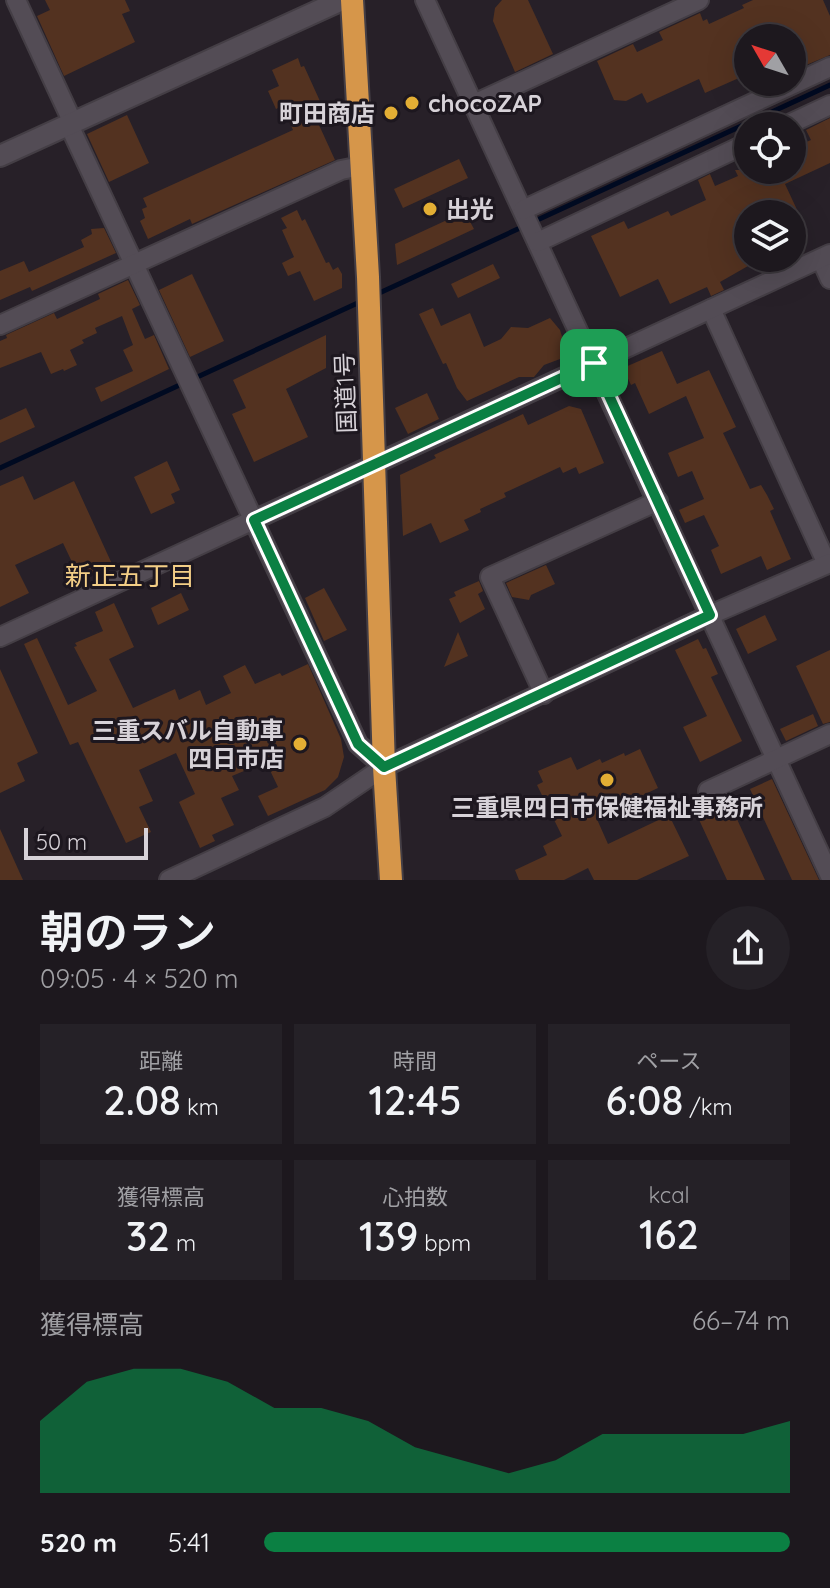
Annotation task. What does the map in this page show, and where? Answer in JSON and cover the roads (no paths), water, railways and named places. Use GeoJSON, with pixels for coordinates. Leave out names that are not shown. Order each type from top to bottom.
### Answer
{"type":"FeatureCollection","features":[{"type":"Feature","properties":{"kind":"highway","name":"国道1号"},"geometry":{"type":"LineString","coordinates":[[352,0],[368,277],[384,767],[391,880]]}},
{"type":"Feature","properties":{"kind":"street"},"geometry":{"type":"LineString","coordinates":[[16,0],[358,744],[384,767]]}},
{"type":"Feature","properties":{"kind":"street"},"geometry":{"type":"LineString","coordinates":[[0,156],[342,0]]}},
{"type":"Feature","properties":{"kind":"street"},"geometry":{"type":"LineString","coordinates":[[425,0],[830,876]]}},
{"type":"Feature","properties":{"kind":"street"},"geometry":{"type":"LineString","coordinates":[[474,104],[699,0]]}},
{"type":"Feature","properties":{"kind":"street"},"geometry":{"type":"LineString","coordinates":[[524,212],[830,67]]}},
{"type":"Feature","properties":{"kind":"street"},"geometry":{"type":"LineString","coordinates":[[806,116],[830,105]]}},
{"type":"Feature","properties":{"kind":"street"},"geometry":{"type":"LineString","coordinates":[[537,238],[734,149]]}},
{"type":"Feature","properties":{"kind":"street"},"geometry":{"type":"LineString","coordinates":[[0,325],[341,170],[361,166]]}},
{"type":"Feature","properties":{"kind":"street"},"geometry":{"type":"LineString","coordinates":[[0,637],[826,256],[830,279]]}},
{"type":"Feature","properties":{"kind":"street"},"geometry":{"type":"LineString","coordinates":[[169,880],[325,807],[384,767],[710,615],[828,564],[711,309]]}},
{"type":"Feature","properties":{"kind":"street"},"geometry":{"type":"LineString","coordinates":[[544,694],[490,577],[658,501]]}},
{"type":"Feature","properties":{"kind":"street"},"geometry":{"type":"LineString","coordinates":[[708,791],[830,734]]}},
{"type":"Feature","properties":{"kind":"waterway"},"geometry":{"type":"LineString","coordinates":[[375,295],[830,85]]}},
{"type":"Feature","properties":{"kind":"waterway"},"geometry":{"type":"LineString","coordinates":[[193,379],[362,301]]}},
{"type":"Feature","properties":{"kind":"waterway"},"geometry":{"type":"LineString","coordinates":[[0,468],[184,383]]}},
{"type":"Feature","properties":{"kind":"place","name":"chocoZAP"},"geometry":{"type":"Point","coordinates":[412,103]}},
{"type":"Feature","properties":{"kind":"place","name":"町田商店"},"geometry":{"type":"Point","coordinates":[391,113]}},
{"type":"Feature","properties":{"kind":"place","name":"出光"},"geometry":{"type":"Point","coordinates":[430,209]}},
{"type":"Feature","properties":{"kind":"place","name":"三重スバル自動車 四日市店"},"geometry":{"type":"Point","coordinates":[300,744]}},
{"type":"Feature","properties":{"kind":"place","name":"三重県四日市保健福祉事務所"},"geometry":{"type":"Point","coordinates":[607,780]}},
{"type":"Feature","properties":{"kind":"district","name":"新正五丁目"},"geometry":{"type":"Point","coordinates":[130,575]}}]}
